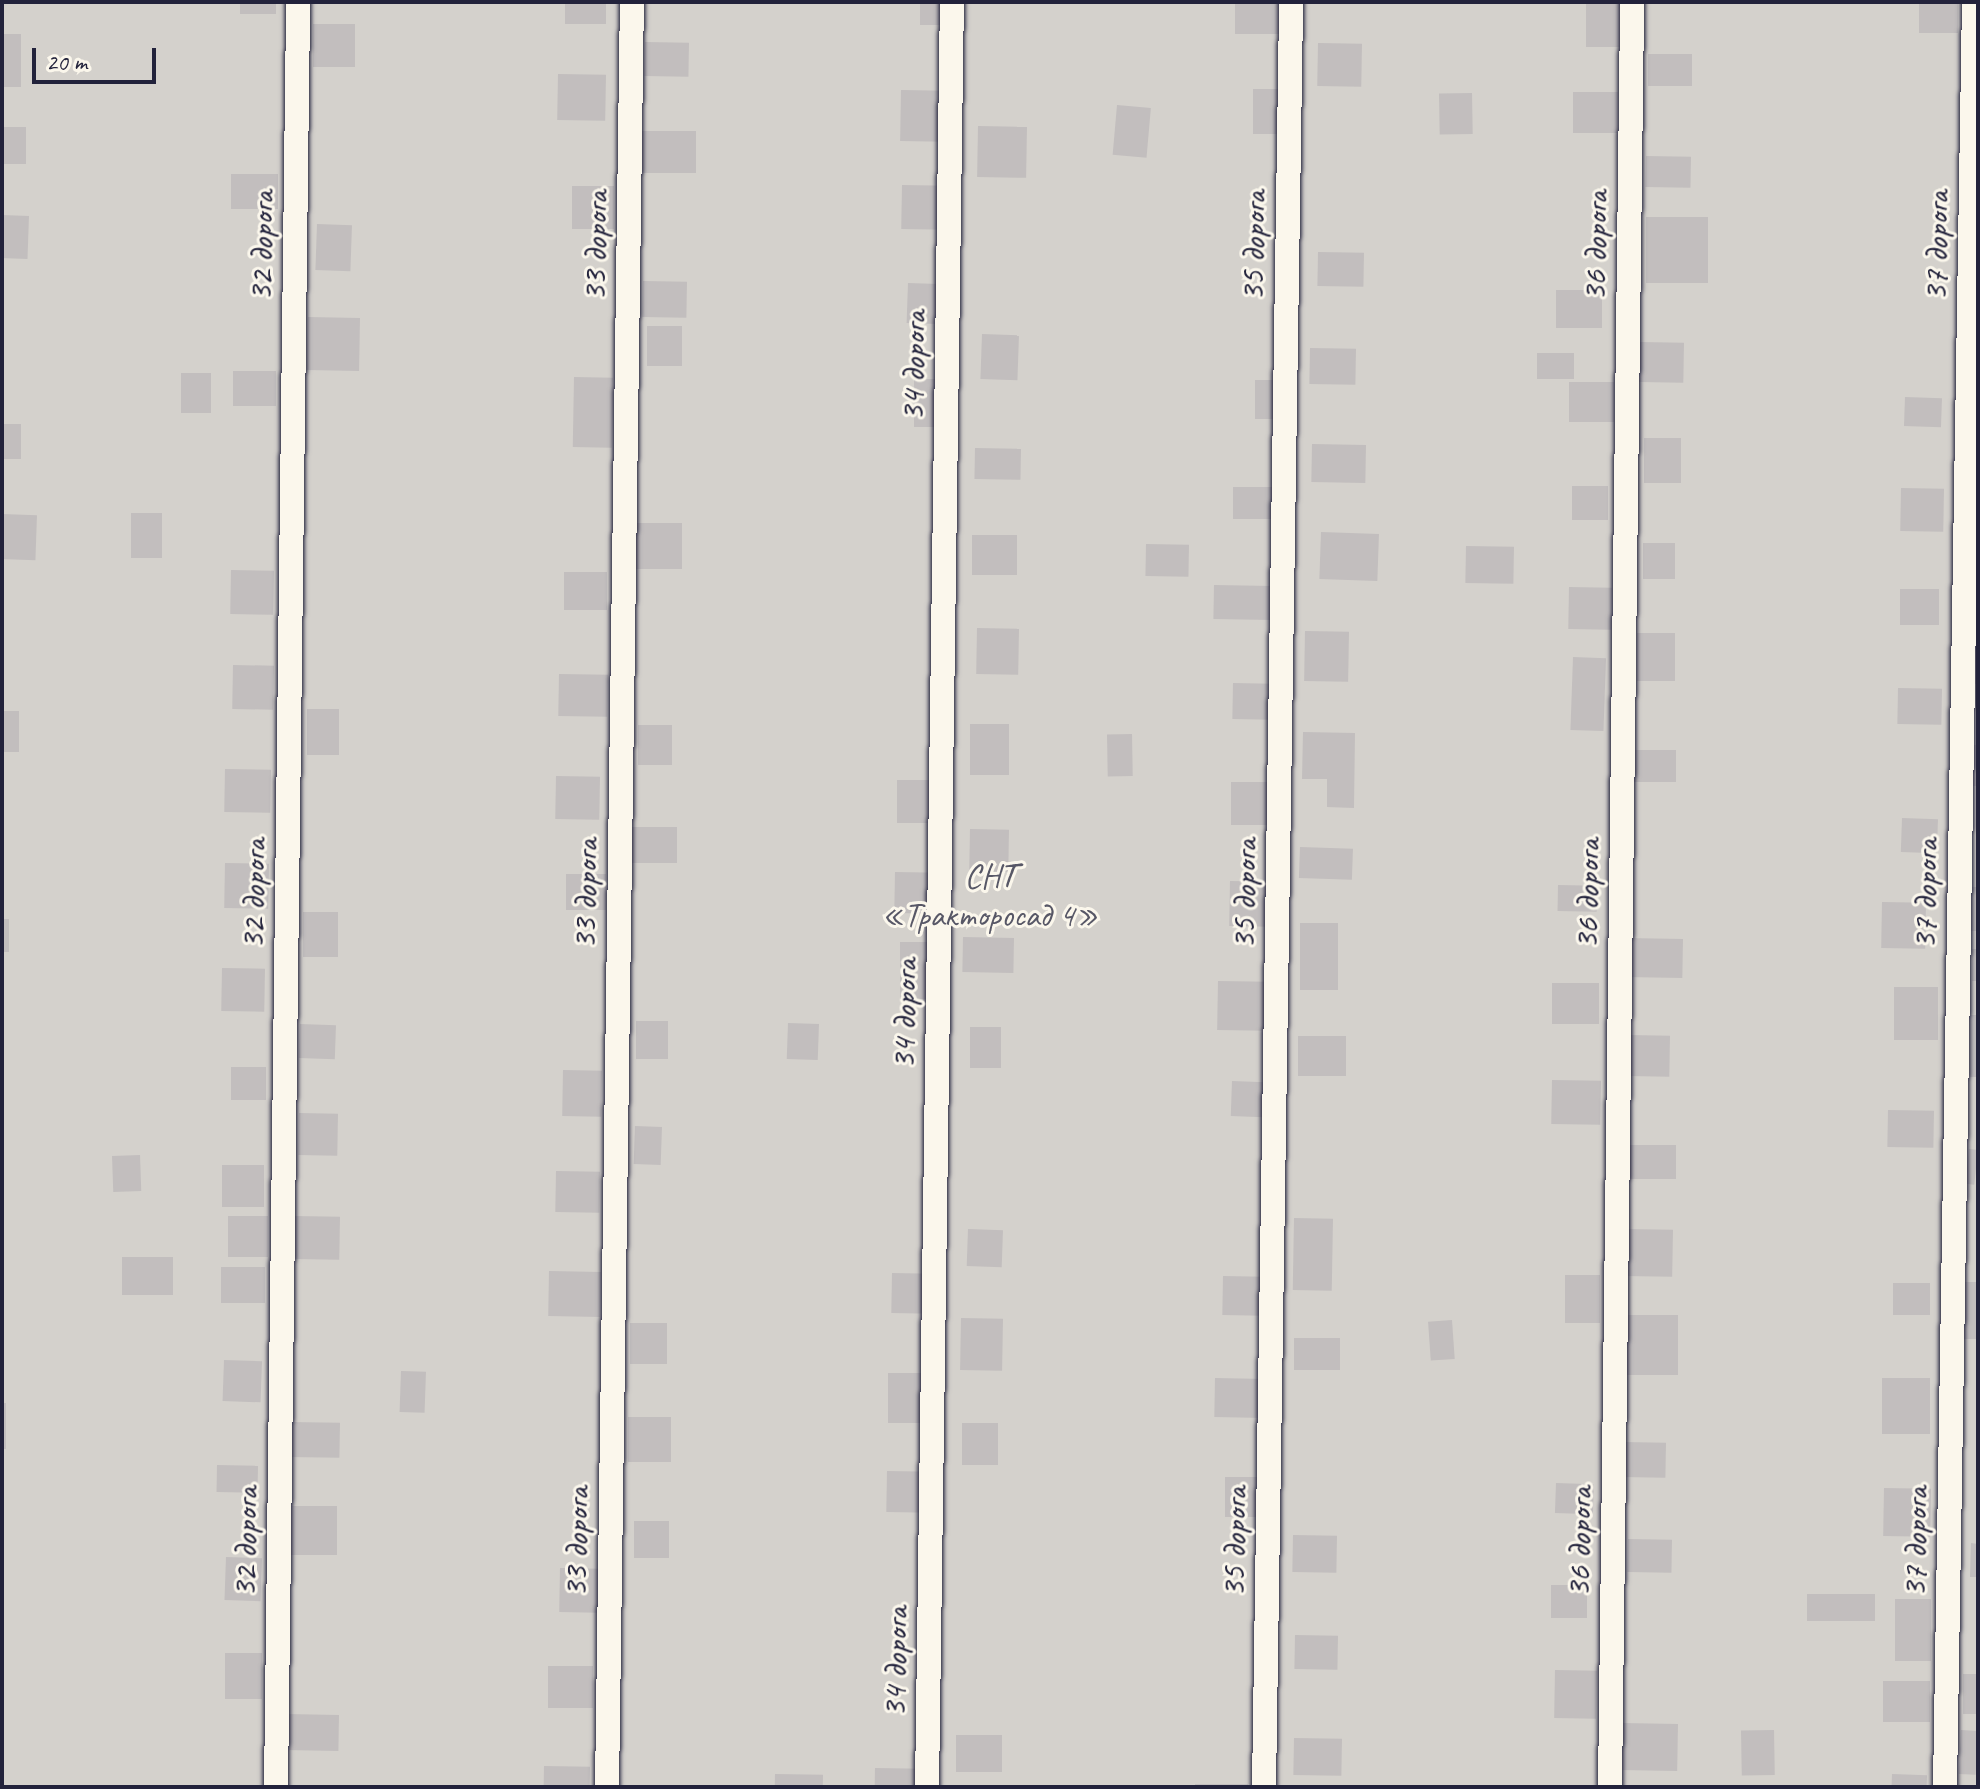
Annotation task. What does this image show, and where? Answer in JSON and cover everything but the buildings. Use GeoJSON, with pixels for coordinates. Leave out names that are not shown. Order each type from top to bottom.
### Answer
{"type":"FeatureCollection","features":[{"type":"Feature","properties":{"kind":"lane","name":"32 дорога"},"geometry":{"type":"LineString","coordinates":[[276,1787],[298,2]]}},
{"type":"Feature","properties":{"kind":"lane","name":"33 дорога"},"geometry":{"type":"LineString","coordinates":[[607,1787],[632,2]]}},
{"type":"Feature","properties":{"kind":"lane","name":"34 дорога"},"geometry":{"type":"LineString","coordinates":[[927,1787],[952,2]]}},
{"type":"Feature","properties":{"kind":"lane","name":"35 дорога"},"geometry":{"type":"LineString","coordinates":[[1264,1787],[1291,2]]}},
{"type":"Feature","properties":{"kind":"lane","name":"36 дорога"},"geometry":{"type":"LineString","coordinates":[[1610,1787],[1632,2]]}},
{"type":"Feature","properties":{"kind":"lane","name":"37 дорога"},"geometry":{"type":"LineString","coordinates":[[1945,1787],[1974,2]]}},
{"type":"Feature","properties":{"kind":"green space","name":"СНТ «Тракторосад 4»"},"geometry":{"type":"Polygon","coordinates":[[[2,2],[1978,2],[1978,1787],[2,1787],[2,2]]]}}]}
